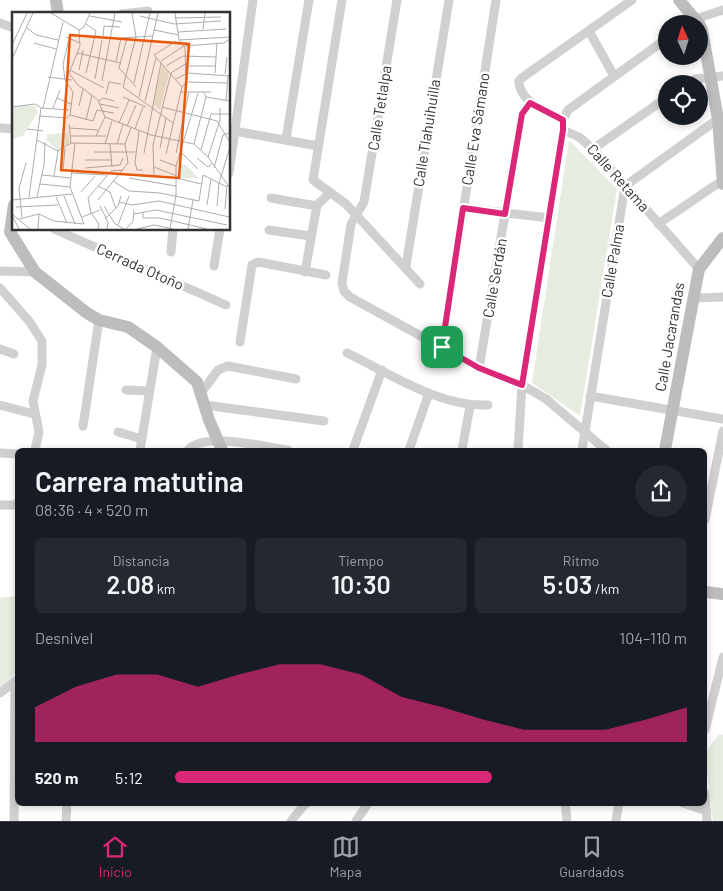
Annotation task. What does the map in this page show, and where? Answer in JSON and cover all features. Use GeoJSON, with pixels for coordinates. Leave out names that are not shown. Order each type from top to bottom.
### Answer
{"type":"FeatureCollection","features":[{"type":"Feature","properties":{"kind":"street"},"geometry":{"type":"LineString","coordinates":[[148,12],[149,0]]}},
{"type":"Feature","properties":{"kind":"street"},"geometry":{"type":"LineString","coordinates":[[230,159],[232,130],[253,0]]}},
{"type":"Feature","properties":{"kind":"street"},"geometry":{"type":"LineString","coordinates":[[286,139],[309,0]]}},
{"type":"Feature","properties":{"kind":"street"},"geometry":{"type":"LineString","coordinates":[[342,0],[313,180],[356,214],[406,266],[420,284]]}},
{"type":"Feature","properties":{"kind":"street","name":"Calle Tetlalpa"},"geometry":{"type":"LineString","coordinates":[[397,0],[371,170],[364,202],[351,224],[342,283],[344,291],[350,297],[442,347]]}},
{"type":"Feature","properties":{"kind":"street","name":"Calle Tlahuihuilla"},"geometry":{"type":"LineString","coordinates":[[406,266],[449,0]]}},
{"type":"Feature","properties":{"kind":"street","name":"Calle Eva Sámano"},"geometry":{"type":"LineString","coordinates":[[442,347],[496,0]]}},
{"type":"Feature","properties":{"kind":"street"},"geometry":{"type":"LineString","coordinates":[[563,120],[530,103],[519,87],[519,81],[632,0]]}},
{"type":"Feature","properties":{"kind":"street"},"geometry":{"type":"LineString","coordinates":[[680,0],[690,15]]}},
{"type":"Feature","properties":{"kind":"street"},"geometry":{"type":"LineString","coordinates":[[708,16],[723,10]]}},
{"type":"Feature","properties":{"kind":"street"},"geometry":{"type":"LineString","coordinates":[[0,23],[12,27]]}},
{"type":"Feature","properties":{"kind":"street"},"geometry":{"type":"LineString","coordinates":[[588,31],[614,76]]}},
{"type":"Feature","properties":{"kind":"street"},"geometry":{"type":"LineString","coordinates":[[518,448],[522,385],[550,218],[563,120],[568,110],[658,45]]}},
{"type":"Feature","properties":{"kind":"street"},"geometry":{"type":"LineString","coordinates":[[708,48],[717,76],[718,119],[722,135],[723,184]]}},
{"type":"Feature","properties":{"kind":"street","name":"Calle Serdán"},"geometry":{"type":"LineString","coordinates":[[479,368],[522,114],[530,103]]}},
{"type":"Feature","properties":{"kind":"street"},"geometry":{"type":"LineString","coordinates":[[593,149],[658,104]]}},
{"type":"Feature","properties":{"kind":"street"},"geometry":{"type":"LineString","coordinates":[[625,186],[718,119]]}},
{"type":"Feature","properties":{"kind":"street"},"geometry":{"type":"LineString","coordinates":[[232,130],[318,146]]}},
{"type":"Feature","properties":{"kind":"street","name":"Calle Retama"},"geometry":{"type":"LineString","coordinates":[[563,130],[579,136],[593,149],[699,269]]}},
{"type":"Feature","properties":{"kind":"street"},"geometry":{"type":"LineString","coordinates":[[658,224],[723,180]]}},
{"type":"Feature","properties":{"kind":"street","name":"Calle Palma"},"geometry":{"type":"LineString","coordinates":[[582,448],[625,186]]}},
{"type":"Feature","properties":{"kind":"street"},"geometry":{"type":"LineString","coordinates":[[305,272],[317,206],[330,193]]}},
{"type":"Feature","properties":{"kind":"street"},"geometry":{"type":"LineString","coordinates":[[271,198],[317,206]]}},
{"type":"Feature","properties":{"kind":"street"},"geometry":{"type":"LineString","coordinates":[[463,208],[550,218]]}},
{"type":"Feature","properties":{"kind":"street"},"geometry":{"type":"LineString","coordinates":[[12,217],[10,232],[35,272],[60,294],[99,320],[128,327],[157,348],[197,382],[219,445]]}},
{"type":"Feature","properties":{"kind":"street","name":"Cerrada Otoño"},"geometry":{"type":"LineString","coordinates":[[56,230],[226,305]]}},
{"type":"Feature","properties":{"kind":"street"},"geometry":{"type":"LineString","coordinates":[[171,252],[173,230]]}},
{"type":"Feature","properties":{"kind":"street"},"geometry":{"type":"LineString","coordinates":[[214,266],[220,230]]}},
{"type":"Feature","properties":{"kind":"street"},"geometry":{"type":"LineString","coordinates":[[268,230],[311,236]]}},
{"type":"Feature","properties":{"kind":"street","name":"Calle Jacarandas"},"geometry":{"type":"LineString","coordinates":[[665,448],[699,269],[723,238]]}},
{"type":"Feature","properties":{"kind":"street"},"geometry":{"type":"LineString","coordinates":[[240,342],[252,265],[258,262],[326,275]]}},
{"type":"Feature","properties":{"kind":"street"},"geometry":{"type":"LineString","coordinates":[[0,272],[35,272]]}},
{"type":"Feature","properties":{"kind":"street"},"geometry":{"type":"LineString","coordinates":[[0,288],[28,321],[42,342],[42,365],[33,401],[39,432],[35,448]]}},
{"type":"Feature","properties":{"kind":"street"},"geometry":{"type":"LineString","coordinates":[[693,298],[723,297]]}},
{"type":"Feature","properties":{"kind":"street"},"geometry":{"type":"LineString","coordinates":[[83,426],[99,320]]}},
{"type":"Feature","properties":{"kind":"street"},"geometry":{"type":"LineString","coordinates":[[442,347],[479,368],[522,385],[546,399],[604,448]]}},
{"type":"Feature","properties":{"kind":"street"},"geometry":{"type":"LineString","coordinates":[[140,448],[157,348]]}},
{"type":"Feature","properties":{"kind":"street"},"geometry":{"type":"LineString","coordinates":[[0,349],[14,354]]}},
{"type":"Feature","properties":{"kind":"street"},"geometry":{"type":"LineString","coordinates":[[347,353],[429,393],[470,406],[488,405]]}},
{"type":"Feature","properties":{"kind":"street"},"geometry":{"type":"LineString","coordinates":[[201,393],[218,370],[228,366],[296,379]]}},
{"type":"Feature","properties":{"kind":"street"},"geometry":{"type":"LineString","coordinates":[[354,448],[382,370]]}},
{"type":"Feature","properties":{"kind":"street"},"geometry":{"type":"LineString","coordinates":[[126,390],[149,391]]}},
{"type":"Feature","properties":{"kind":"street"},"geometry":{"type":"LineString","coordinates":[[410,448],[429,393]]}},
{"type":"Feature","properties":{"kind":"street"},"geometry":{"type":"LineString","coordinates":[[590,396],[723,419]]}},
{"type":"Feature","properties":{"kind":"street"},"geometry":{"type":"LineString","coordinates":[[0,405],[34,414]]}},
{"type":"Feature","properties":{"kind":"street"},"geometry":{"type":"LineString","coordinates":[[205,405],[324,421]]}},
{"type":"Feature","properties":{"kind":"street"},"geometry":{"type":"LineString","coordinates":[[462,448],[470,406]]}},
{"type":"Feature","properties":{"kind":"street"},"geometry":{"type":"LineString","coordinates":[[707,510],[723,431]]}},
{"type":"Feature","properties":{"kind":"street"},"geometry":{"type":"LineString","coordinates":[[118,432],[142,439]]}},
{"type":"Feature","properties":{"kind":"street"},"geometry":{"type":"LineString","coordinates":[[191,448],[197,443],[260,448]]}},
{"type":"Feature","properties":{"kind":"street"},"geometry":{"type":"LineString","coordinates":[[0,453],[15,454]]}},
{"type":"Feature","properties":{"kind":"street"},"geometry":{"type":"LineString","coordinates":[[0,505],[15,504]]}},
{"type":"Feature","properties":{"kind":"street"},"geometry":{"type":"LineString","coordinates":[[707,592],[723,594]]}},
{"type":"Feature","properties":{"kind":"street"},"geometry":{"type":"LineString","coordinates":[[707,722],[722,663]]}},
{"type":"Feature","properties":{"kind":"street"},"geometry":{"type":"LineString","coordinates":[[0,693],[15,681]]}},
{"type":"Feature","properties":{"kind":"street"},"geometry":{"type":"LineString","coordinates":[[14,821],[15,750]]}},
{"type":"Feature","properties":{"kind":"street"},"geometry":{"type":"LineString","coordinates":[[66,821],[67,806]]}},
{"type":"Feature","properties":{"kind":"street"},"geometry":{"type":"LineString","coordinates":[[292,821],[303,806]]}},
{"type":"Feature","properties":{"kind":"street"},"geometry":{"type":"LineString","coordinates":[[356,821],[366,806]]}},
{"type":"Feature","properties":{"kind":"street"},"geometry":{"type":"LineString","coordinates":[[565,806],[567,821]]}},
{"type":"Feature","properties":{"kind":"street"},"geometry":{"type":"LineString","coordinates":[[616,821],[618,806]]}},
{"type":"Feature","properties":{"kind":"street"},"geometry":{"type":"LineString","coordinates":[[692,806],[707,811]]}},
{"type":"Feature","properties":{"kind":"street"},"geometry":{"type":"LineString","coordinates":[[706,806],[707,821]]}},
{"type":"Feature","properties":{"kind":"shaded area"},"geometry":{"type":"Polygon","coordinates":[[[569,140],[617,189],[580,416],[532,383],[569,140]]]}},
{"type":"Feature","properties":{"kind":"shaded area"},"geometry":{"type":"Polygon","coordinates":[[[15,596],[15,674],[0,688],[0,598],[15,596]]]}},
{"type":"Feature","properties":{"kind":"shaded area"},"geometry":{"type":"Polygon","coordinates":[[[719,734],[723,735],[723,821],[713,821],[707,770],[707,750],[719,734]]]}},
{"type":"Feature","properties":{"kind":"route"},"geometry":{"type":"LineString","coordinates":[[530,103],[563,120],[563,130],[522,385],[479,368],[442,347],[463,208],[505,214],[522,114],[530,103]]}}]}
